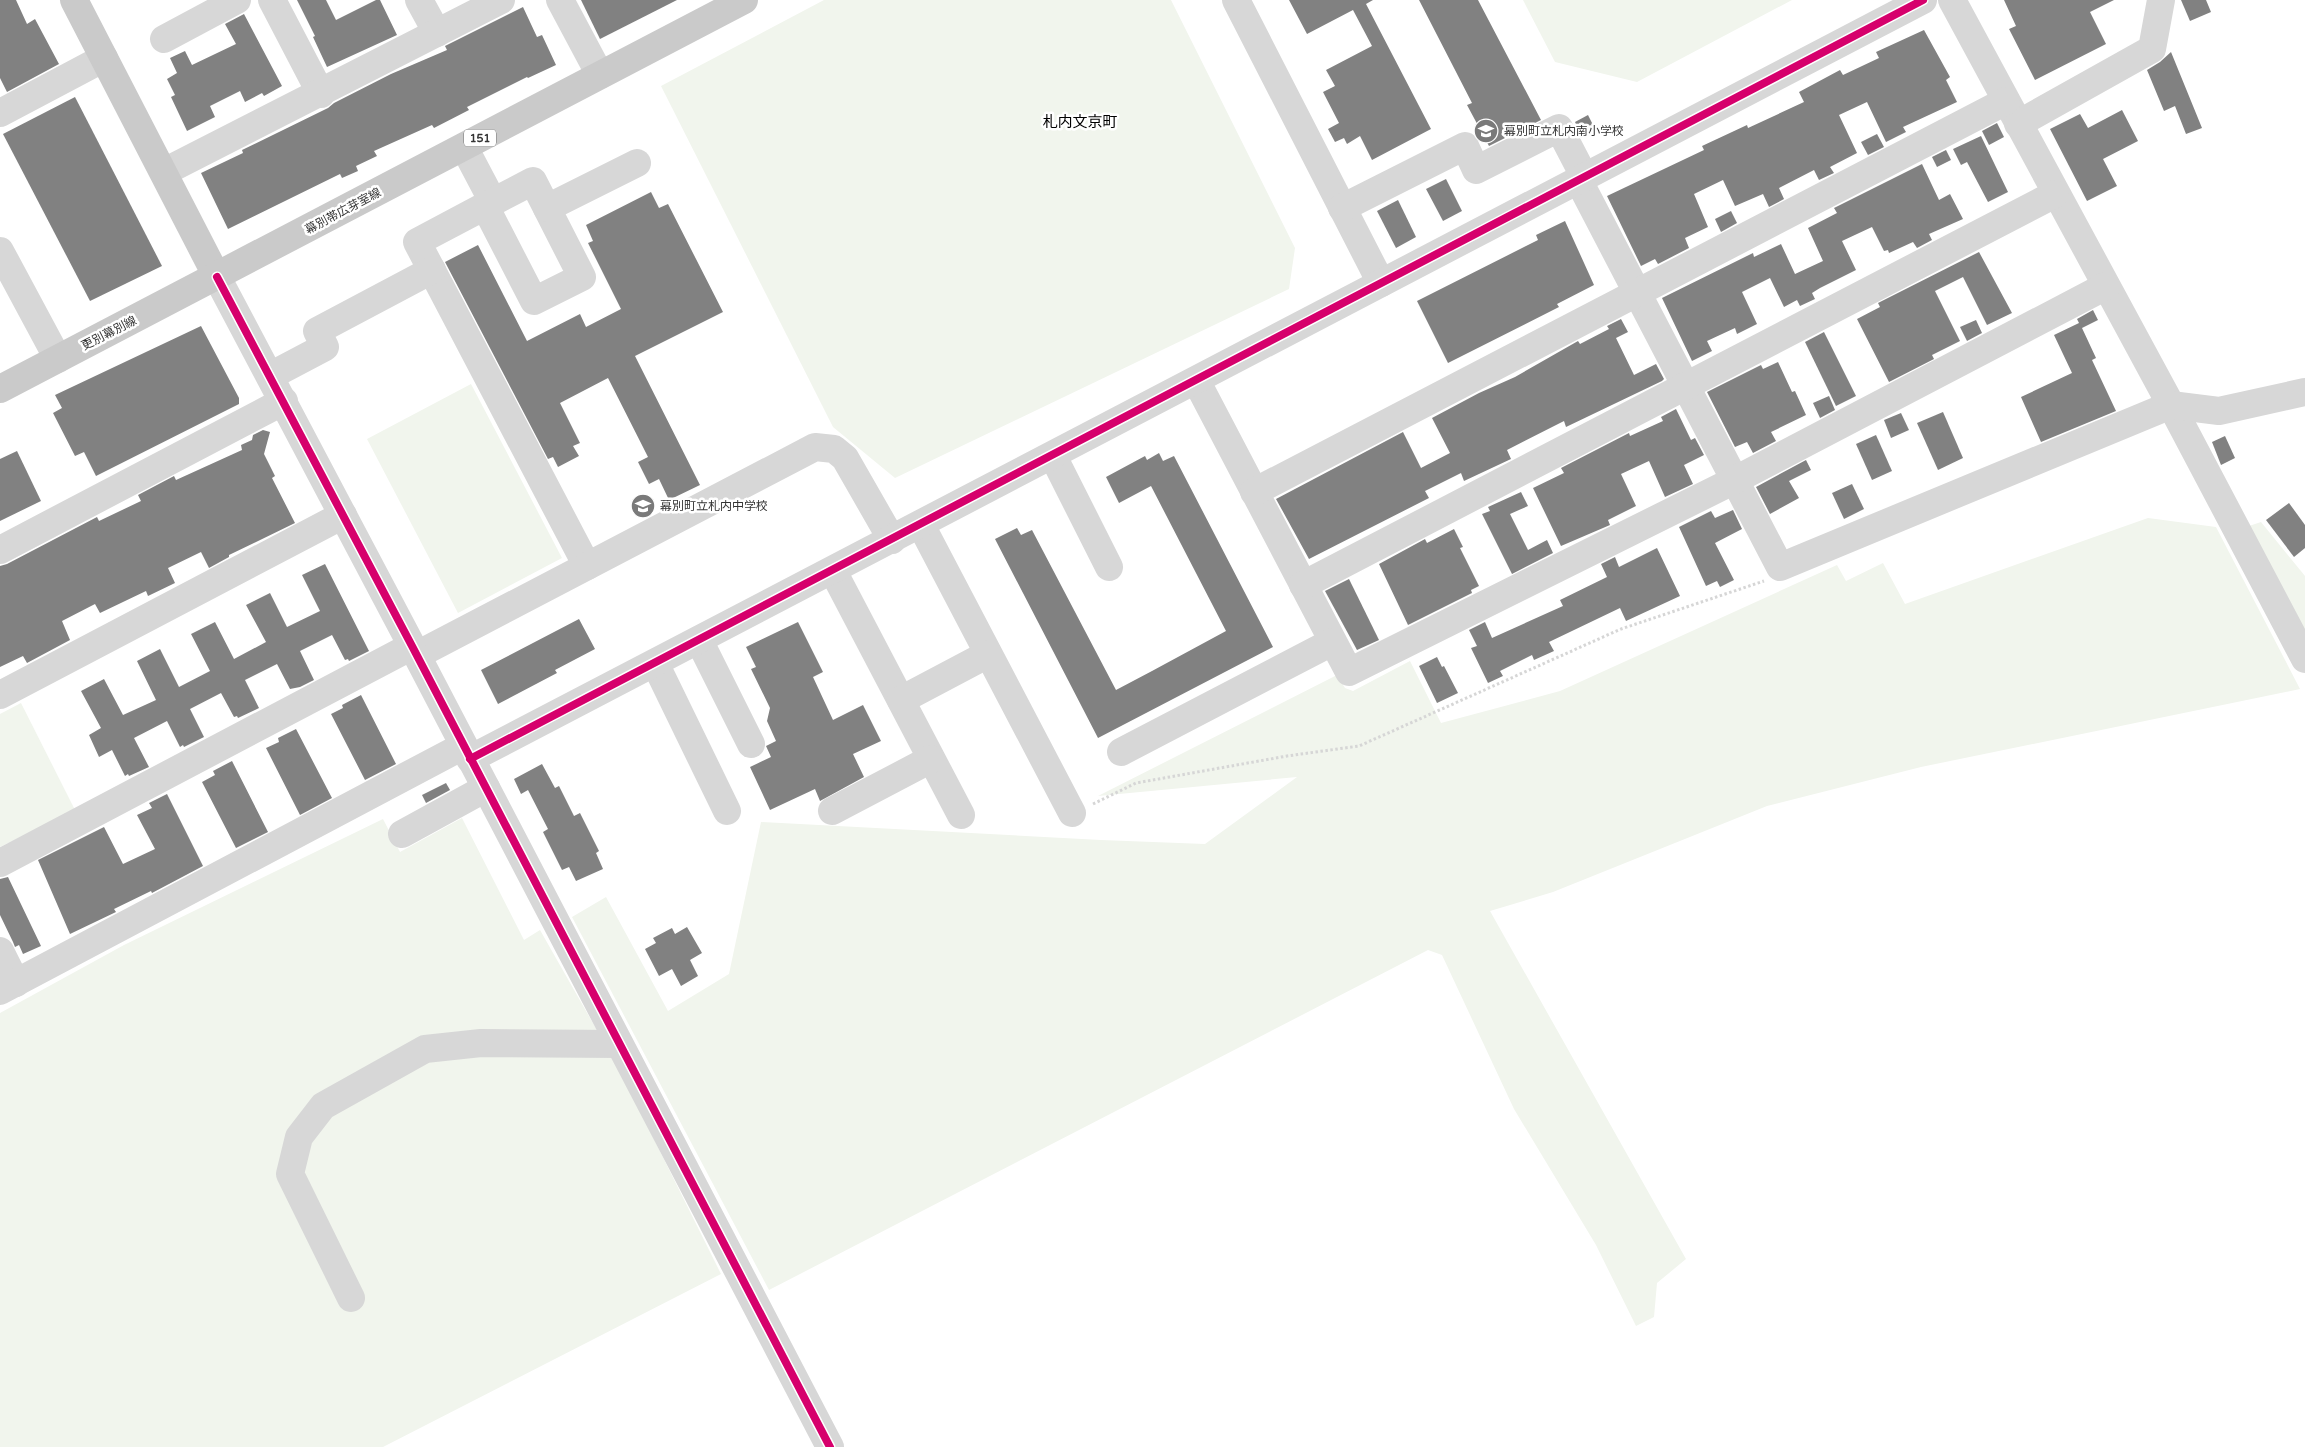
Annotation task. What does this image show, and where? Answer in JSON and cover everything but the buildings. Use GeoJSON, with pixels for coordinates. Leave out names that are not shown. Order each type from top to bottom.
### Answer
{"type":"FeatureCollection","features":[{"type":"Feature","properties":{"kind":"main road"},"geometry":{"type":"LineString","coordinates":[[74,0],[217,277]]}},
{"type":"Feature","properties":{"kind":"main road","name":"幕別帯広芽室線"},"geometry":{"type":"LineString","coordinates":[[217,277],[744,0]]}},
{"type":"Feature","properties":{"kind":"main road","name":"更別幕別線"},"geometry":{"type":"LineString","coordinates":[[0,389],[217,277]]}},
{"type":"Feature","properties":{"kind":"street"},"geometry":{"type":"LineString","coordinates":[[164,39],[237,0]]}},
{"type":"Feature","properties":{"kind":"street"},"geometry":{"type":"LineString","coordinates":[[272,0],[321,94]]}},
{"type":"Feature","properties":{"kind":"street"},"geometry":{"type":"LineString","coordinates":[[419,0],[437,33]]}},
{"type":"Feature","properties":{"kind":"street"},"geometry":{"type":"LineString","coordinates":[[164,172],[321,94],[501,0]]}},
{"type":"Feature","properties":{"kind":"street"},"geometry":{"type":"LineString","coordinates":[[560,0],[600,75]]}},
{"type":"Feature","properties":{"kind":"street"},"geometry":{"type":"LineString","coordinates":[[1236,0],[1381,283]]}},
{"type":"Feature","properties":{"kind":"street"},"geometry":{"type":"LineString","coordinates":[[0,950],[8,987],[466,752],[655,663],[1197,382],[1381,283],[1582,180],[1924,0]]}},
{"type":"Feature","properties":{"kind":"street"},"geometry":{"type":"LineString","coordinates":[[1952,0],[2055,194],[2171,405],[2305,658]]}},
{"type":"Feature","properties":{"kind":"street"},"geometry":{"type":"LineString","coordinates":[[1254,492],[1636,292],[2012,112],[2152,49],[2161,0]]}},
{"type":"Feature","properties":{"kind":"street"},"geometry":{"type":"LineString","coordinates":[[0,113],[104,58]]}},
{"type":"Feature","properties":{"kind":"street"},"geometry":{"type":"LineString","coordinates":[[1342,208],[1465,146],[1476,170],[1560,128],[1582,180],[1636,292],[1780,567],[2171,405],[2219,411],[2305,392]]}},
{"type":"Feature","properties":{"kind":"street"},"geometry":{"type":"LineString","coordinates":[[464,146],[489,204],[534,302],[582,277],[533,181],[489,204],[417,242],[587,566]]}},
{"type":"Feature","properties":{"kind":"street"},"geometry":{"type":"LineString","coordinates":[[547,208],[637,163]]}},
{"type":"Feature","properties":{"kind":"street"},"geometry":{"type":"LineString","coordinates":[[1303,585],[2055,194]]}},
{"type":"Feature","properties":{"kind":"street"},"geometry":{"type":"LineString","coordinates":[[0,250],[58,359]]}},
{"type":"Feature","properties":{"kind":"street"},"geometry":{"type":"LineString","coordinates":[[270,376],[325,347],[317,331],[432,270]]}},
{"type":"Feature","properties":{"kind":"street"},"geometry":{"type":"LineString","coordinates":[[217,277],[415,651],[830,1447]]}},
{"type":"Feature","properties":{"kind":"street"},"geometry":{"type":"LineString","coordinates":[[1197,382],[1349,672],[1735,480],[2106,286]]}},
{"type":"Feature","properties":{"kind":"street"},"geometry":{"type":"LineString","coordinates":[[0,550],[284,401]]}},
{"type":"Feature","properties":{"kind":"street"},"geometry":{"type":"LineString","coordinates":[[0,863],[415,651],[587,566],[815,447],[834,449],[845,458],[892,540]]}},
{"type":"Feature","properties":{"kind":"street"},"geometry":{"type":"LineString","coordinates":[[1053,456],[1109,567]]}},
{"type":"Feature","properties":{"kind":"street"},"geometry":{"type":"LineString","coordinates":[[0,695],[343,515]]}},
{"type":"Feature","properties":{"kind":"street"},"geometry":{"type":"LineString","coordinates":[[921,525],[1072,813]]}},
{"type":"Feature","properties":{"kind":"street"},"geometry":{"type":"LineString","coordinates":[[833,571],[961,815]]}},
{"type":"Feature","properties":{"kind":"street"},"geometry":{"type":"LineString","coordinates":[[699,640],[751,744]]}},
{"type":"Feature","properties":{"kind":"street"},"geometry":{"type":"LineString","coordinates":[[1121,752],[1332,642]]}},
{"type":"Feature","properties":{"kind":"street"},"geometry":{"type":"LineString","coordinates":[[901,700],[988,654]]}},
{"type":"Feature","properties":{"kind":"street"},"geometry":{"type":"LineString","coordinates":[[655,663],[727,811]]}},
{"type":"Feature","properties":{"kind":"street"},"geometry":{"type":"LineString","coordinates":[[832,810],[931,759]]}},
{"type":"Feature","properties":{"kind":"street"},"geometry":{"type":"LineString","coordinates":[[402,834],[486,788]]}},
{"type":"Feature","properties":{"kind":"street"},"geometry":{"type":"LineString","coordinates":[[351,1298],[290,1174],[299,1137],[323,1106],[425,1049],[481,1043],[619,1044]]}},
{"type":"Feature","properties":{"kind":"path"},"geometry":{"type":"LineString","coordinates":[[1072,813],[1136,784],[1287,756],[1359,746],[1621,629],[1764,581],[1780,567]]}},
{"type":"Feature","properties":{"kind":"shaded area"},"geometry":{"type":"Polygon","coordinates":[[[824,0],[1171,0],[1295,248],[1289,289],[895,478],[833,427],[661,86],[824,0]]]}},
{"type":"Feature","properties":{"kind":"shaded area"},"geometry":{"type":"Polygon","coordinates":[[[1523,0],[1792,0],[1637,82],[1555,62],[1523,0]]]}},
{"type":"Feature","properties":{"kind":"shaded area"},"geometry":{"type":"Polygon","coordinates":[[[471,384],[562,558],[458,613],[367,439],[471,384]]]}},
{"type":"Feature","properties":{"kind":"shaded area"},"geometry":{"type":"Polygon","coordinates":[[[2148,518],[2216,527],[2300,689],[1921,767],[1767,806],[1553,892],[1490,911],[1686,1259],[1657,1283],[1654,1317],[1636,1326],[1596,1245],[1514,1109],[1442,955],[1428,950],[769,1290],[572,917],[606,897],[668,1011],[729,974],[761,822],[1205,844],[1297,777],[1098,796],[1337,675],[1345,688],[1353,691],[1410,661],[1441,723],[1560,691],[1837,565],[1846,581],[1883,563],[1905,604],[2148,518]]]}},
{"type":"Feature","properties":{"kind":"shaded area"},"geometry":{"type":"Polygon","coordinates":[[[2261,522],[2305,576],[2305,636],[2246,527],[2261,522]]]}},
{"type":"Feature","properties":{"kind":"shaded area"},"geometry":{"type":"Polygon","coordinates":[[[21,703],[75,810],[0,847],[0,714],[21,703]]]}},
{"type":"Feature","properties":{"kind":"shaded area"},"geometry":{"type":"Polygon","coordinates":[[[462,818],[524,940],[540,930],[619,1069],[721,1274],[383,1447],[0,1447],[0,1013],[124,945],[383,819],[400,852],[462,818]]]}},
{"type":"Feature","properties":{"kind":"cycle path"},"geometry":{"type":"LineString","coordinates":[[470,759],[1379,286],[1923,0]]}},
{"type":"Feature","properties":{"kind":"cycle path"},"geometry":{"type":"LineString","coordinates":[[217,277],[830,1447]]}},
{"type":"Feature","properties":{"kind":"place","name":"幕別町立札内南小学校"},"geometry":{"type":"Point","coordinates":[1486,131]}},
{"type":"Feature","properties":{"kind":"place","name":"幕別町立札内中学校"},"geometry":{"type":"Point","coordinates":[643,506]}},
{"type":"Feature","properties":{"kind":"district","name":"札内文京町"},"geometry":{"type":"Point","coordinates":[1080,122]}}]}
